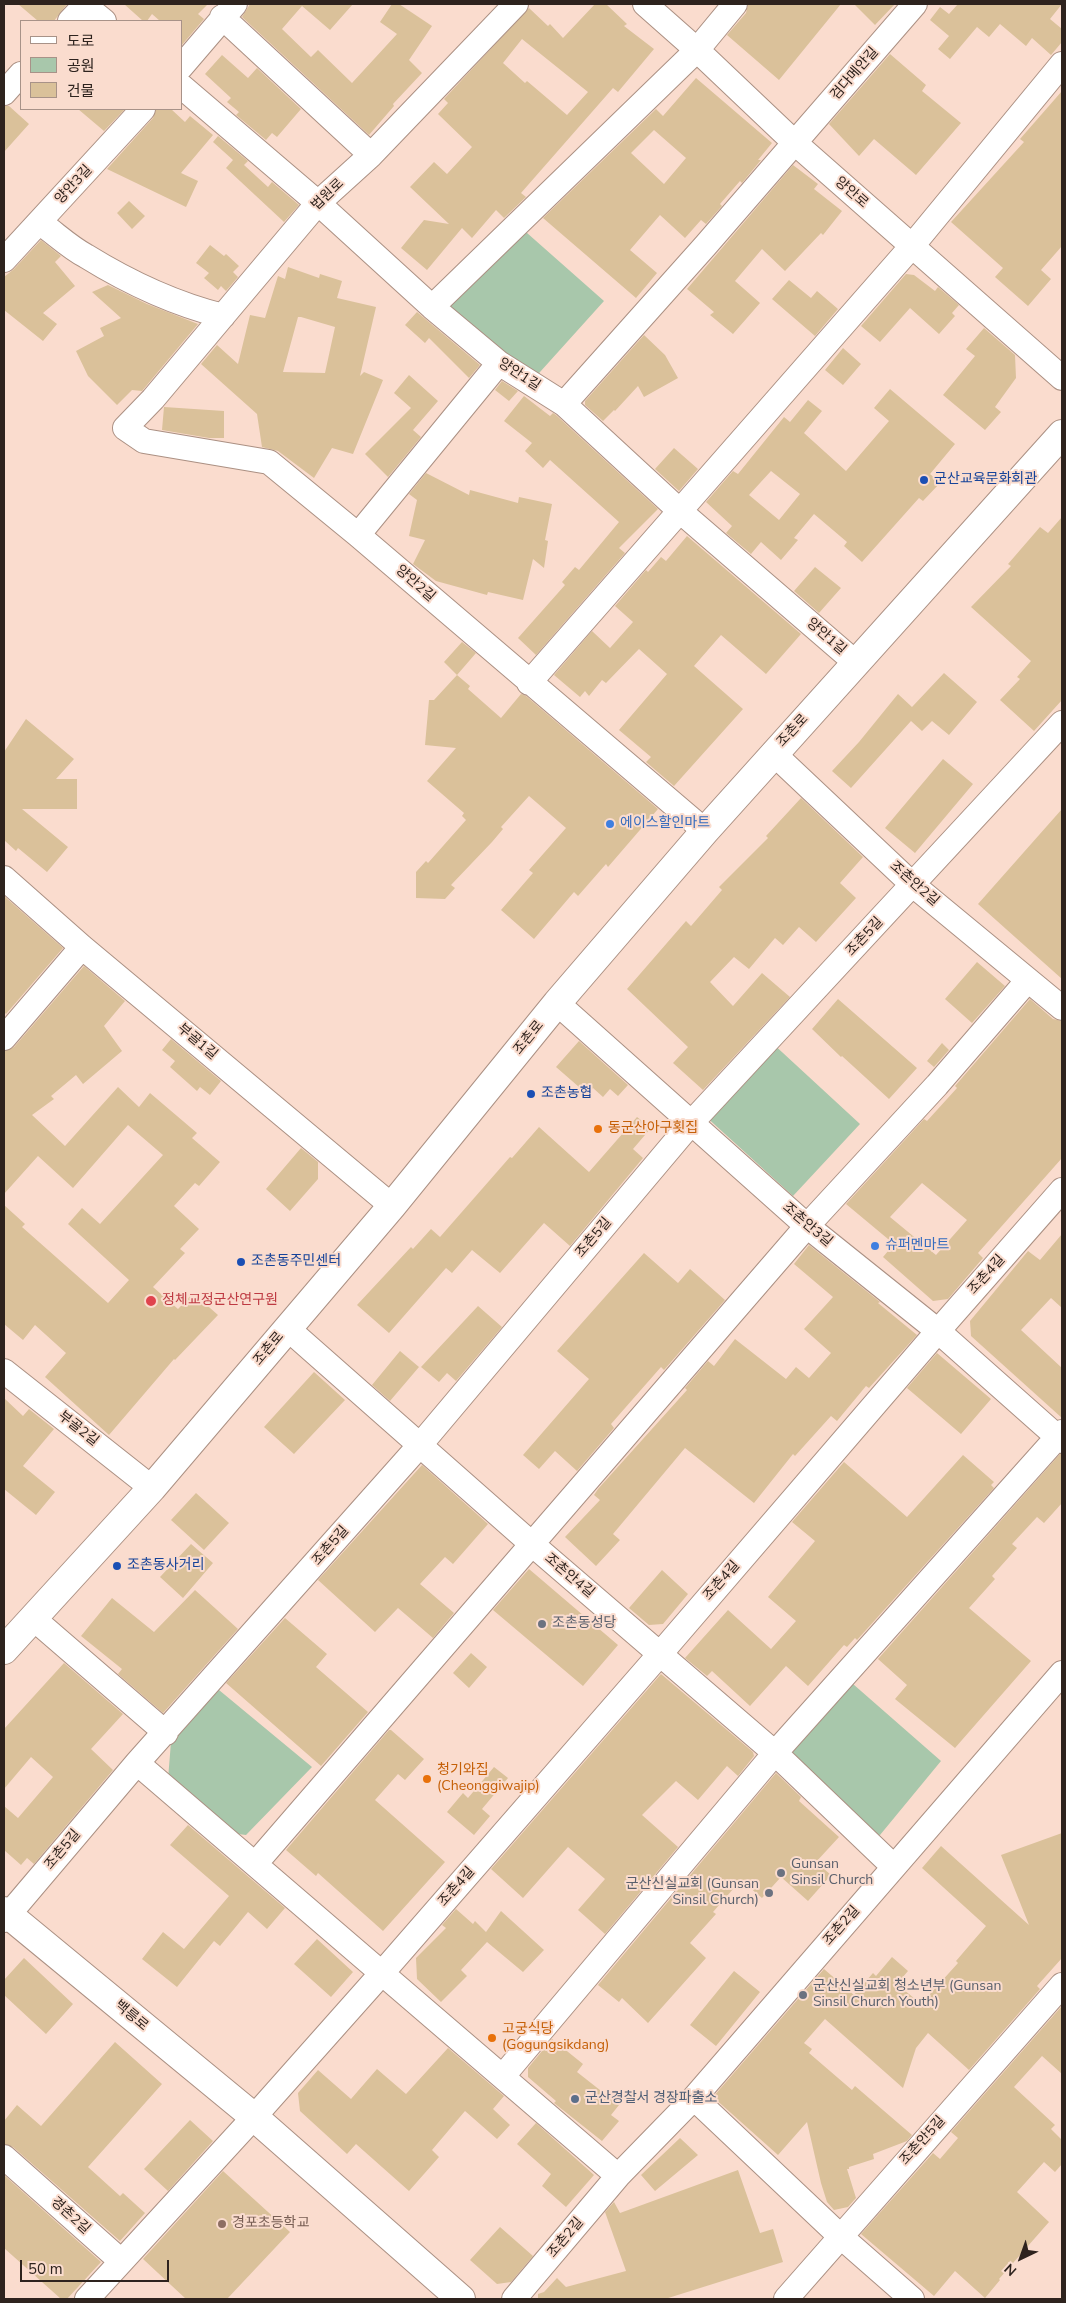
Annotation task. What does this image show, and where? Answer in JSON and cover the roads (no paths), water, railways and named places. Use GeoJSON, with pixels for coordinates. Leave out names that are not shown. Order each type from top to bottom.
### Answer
{"type":"FeatureCollection","features":[{"type":"Feature","properties":{"kind":"street","name":"법원로"},"geometry":{"type":"LineString","coordinates":[[153,399],[318,202],[371,155],[516,4]]}},
{"type":"Feature","properties":{"kind":"street","name":"양안로"},"geometry":{"type":"LineString","coordinates":[[645,4],[698,50],[795,143],[1062,378]]}},
{"type":"Feature","properties":{"kind":"street"},"geometry":{"type":"LineString","coordinates":[[432,307],[698,50],[735,4]]}},
{"type":"Feature","properties":{"kind":"street","name":"검다메안길"},"geometry":{"type":"LineString","coordinates":[[564,404],[915,4]]}},
{"type":"Feature","properties":{"kind":"street"},"geometry":{"type":"LineString","coordinates":[[81,8],[102,20]]}},
{"type":"Feature","properties":{"kind":"street"},"geometry":{"type":"LineString","coordinates":[[182,66],[229,11],[371,155]]}},
{"type":"Feature","properties":{"kind":"street"},"geometry":{"type":"LineString","coordinates":[[529,683],[912,246],[1062,64]]}},
{"type":"Feature","properties":{"kind":"street"},"geometry":{"type":"LineString","coordinates":[[4,93],[20,75]]}},
{"type":"Feature","properties":{"kind":"street","name":"양안1길"},"geometry":{"type":"LineString","coordinates":[[182,87],[318,202],[432,307],[499,363],[564,404],[680,512],[856,663]]}},
{"type":"Feature","properties":{"kind":"street","name":"양안3길"},"geometry":{"type":"LineString","coordinates":[[4,260],[142,110]]}},
{"type":"Feature","properties":{"kind":"street"},"geometry":{"type":"LineString","coordinates":[[39,222],[85,256],[134,282],[191,308],[223,316]]}},
{"type":"Feature","properties":{"kind":"street"},"geometry":{"type":"LineString","coordinates":[[358,534],[499,363]]}},
{"type":"Feature","properties":{"kind":"street","name":"양안2길"},"geometry":{"type":"LineString","coordinates":[[153,399],[125,428],[144,441],[270,462],[358,534],[529,683],[705,831]]}},
{"type":"Feature","properties":{"kind":"street","name":"조촌로"},"geometry":{"type":"LineString","coordinates":[[4,1650],[152,1488],[392,1206],[557,1003],[772,753],[856,663],[1062,434]]}},
{"type":"Feature","properties":{"kind":"street","name":"조촌5길"},"geometry":{"type":"LineString","coordinates":[[5,1915],[137,1763],[166,1733],[420,1446],[692,1122],[1062,722]]}},
{"type":"Feature","properties":{"kind":"street","name":"조촌안2길"},"geometry":{"type":"LineString","coordinates":[[772,753],[913,885],[1062,1008]]}},
{"type":"Feature","properties":{"kind":"street","name":"부골1길"},"geometry":{"type":"LineString","coordinates":[[4,878],[82,947],[392,1206]]}},
{"type":"Feature","properties":{"kind":"street"},"geometry":{"type":"LineString","coordinates":[[4,1038],[82,947]]}},
{"type":"Feature","properties":{"kind":"street"},"geometry":{"type":"LineString","coordinates":[[256,1863],[533,1546],[808,1226],[937,1085],[1028,980]]}},
{"type":"Feature","properties":{"kind":"street","name":"조촌안3길"},"geometry":{"type":"LineString","coordinates":[[557,1003],[808,1226],[938,1331],[1061,1437]]}},
{"type":"Feature","properties":{"kind":"street","name":"조촌4길"},"geometry":{"type":"LineString","coordinates":[[254,2117],[382,1973],[1062,1190]]}},
{"type":"Feature","properties":{"kind":"street","name":"조촌안4길"},"geometry":{"type":"LineString","coordinates":[[287,1328],[533,1546],[775,1753],[893,1866]]}},
{"type":"Feature","properties":{"kind":"street","name":"부골2길"},"geometry":{"type":"LineString","coordinates":[[4,1371],[152,1488]]}},
{"type":"Feature","properties":{"kind":"street"},"geometry":{"type":"LineString","coordinates":[[503,2076],[775,1753],[1061,1437]]}},
{"type":"Feature","properties":{"kind":"street"},"geometry":{"type":"LineString","coordinates":[[34,1619],[166,1733]]}},
{"type":"Feature","properties":{"kind":"street","name":"조촌2길"},"geometry":{"type":"LineString","coordinates":[[514,2299],[618,2176],[694,2098],[1062,1673]]}},
{"type":"Feature","properties":{"kind":"street"},"geometry":{"type":"LineString","coordinates":[[137,1763],[256,1863],[618,2176]]}},
{"type":"Feature","properties":{"kind":"street","name":"백릉로"},"geometry":{"type":"LineString","coordinates":[[5,1915],[254,2117],[461,2299]]}},
{"type":"Feature","properties":{"kind":"street","name":"조촌안5길"},"geometry":{"type":"LineString","coordinates":[[786,2299],[840,2236],[1059,1994]]}},
{"type":"Feature","properties":{"kind":"street"},"geometry":{"type":"LineString","coordinates":[[694,2098],[840,2236],[912,2299]]}},
{"type":"Feature","properties":{"kind":"street"},"geometry":{"type":"LineString","coordinates":[[87,2299],[254,2117]]}},
{"type":"Feature","properties":{"kind":"street","name":"경촌2길"},"geometry":{"type":"LineString","coordinates":[[4,2157],[120,2261]]}},
{"type":"Feature","properties":{"kind":"place","name":"군산교육문화회관"},"geometry":{"type":"Point","coordinates":[924,480]}},
{"type":"Feature","properties":{"kind":"place","name":"에이스할인마트"},"geometry":{"type":"Point","coordinates":[610,824]}},
{"type":"Feature","properties":{"kind":"place","name":"조촌농협"},"geometry":{"type":"Point","coordinates":[531,1094]}},
{"type":"Feature","properties":{"kind":"place","name":"동군산아구횟집"},"geometry":{"type":"Point","coordinates":[598,1129]}},
{"type":"Feature","properties":{"kind":"place","name":"슈퍼멘마트"},"geometry":{"type":"Point","coordinates":[875,1246]}},
{"type":"Feature","properties":{"kind":"place","name":"조촌동주민센터"},"geometry":{"type":"Point","coordinates":[241,1262]}},
{"type":"Feature","properties":{"kind":"place","name":"정체교정군산연구원"},"geometry":{"type":"Point","coordinates":[151,1301]}},
{"type":"Feature","properties":{"kind":"place","name":"조촌동사거리"},"geometry":{"type":"Point","coordinates":[117,1566]}},
{"type":"Feature","properties":{"kind":"place","name":"조촌동성당"},"geometry":{"type":"Point","coordinates":[542,1624]}},
{"type":"Feature","properties":{"kind":"place","name":"청기와집 (Cheonggiwajip)"},"geometry":{"type":"Point","coordinates":[427,1779]}},
{"type":"Feature","properties":{"kind":"place","name":"Gunsan Sinsil Church"},"geometry":{"type":"Point","coordinates":[781,1873]}},
{"type":"Feature","properties":{"kind":"place","name":"군산신실교회 (Gunsan Sinsil Church)"},"geometry":{"type":"Point","coordinates":[769,1893]}},
{"type":"Feature","properties":{"kind":"place","name":"군산신실교회 청소년부 (Gunsan Sinsil Church Youth)"},"geometry":{"type":"Point","coordinates":[803,1995]}},
{"type":"Feature","properties":{"kind":"place","name":"고궁식당 (Gogungsikdang)"},"geometry":{"type":"Point","coordinates":[492,2038]}},
{"type":"Feature","properties":{"kind":"place","name":"군산경찰서 경장파출소"},"geometry":{"type":"Point","coordinates":[575,2099]}},
{"type":"Feature","properties":{"kind":"place","name":"경포초등학교"},"geometry":{"type":"Point","coordinates":[222,2224]}}]}
